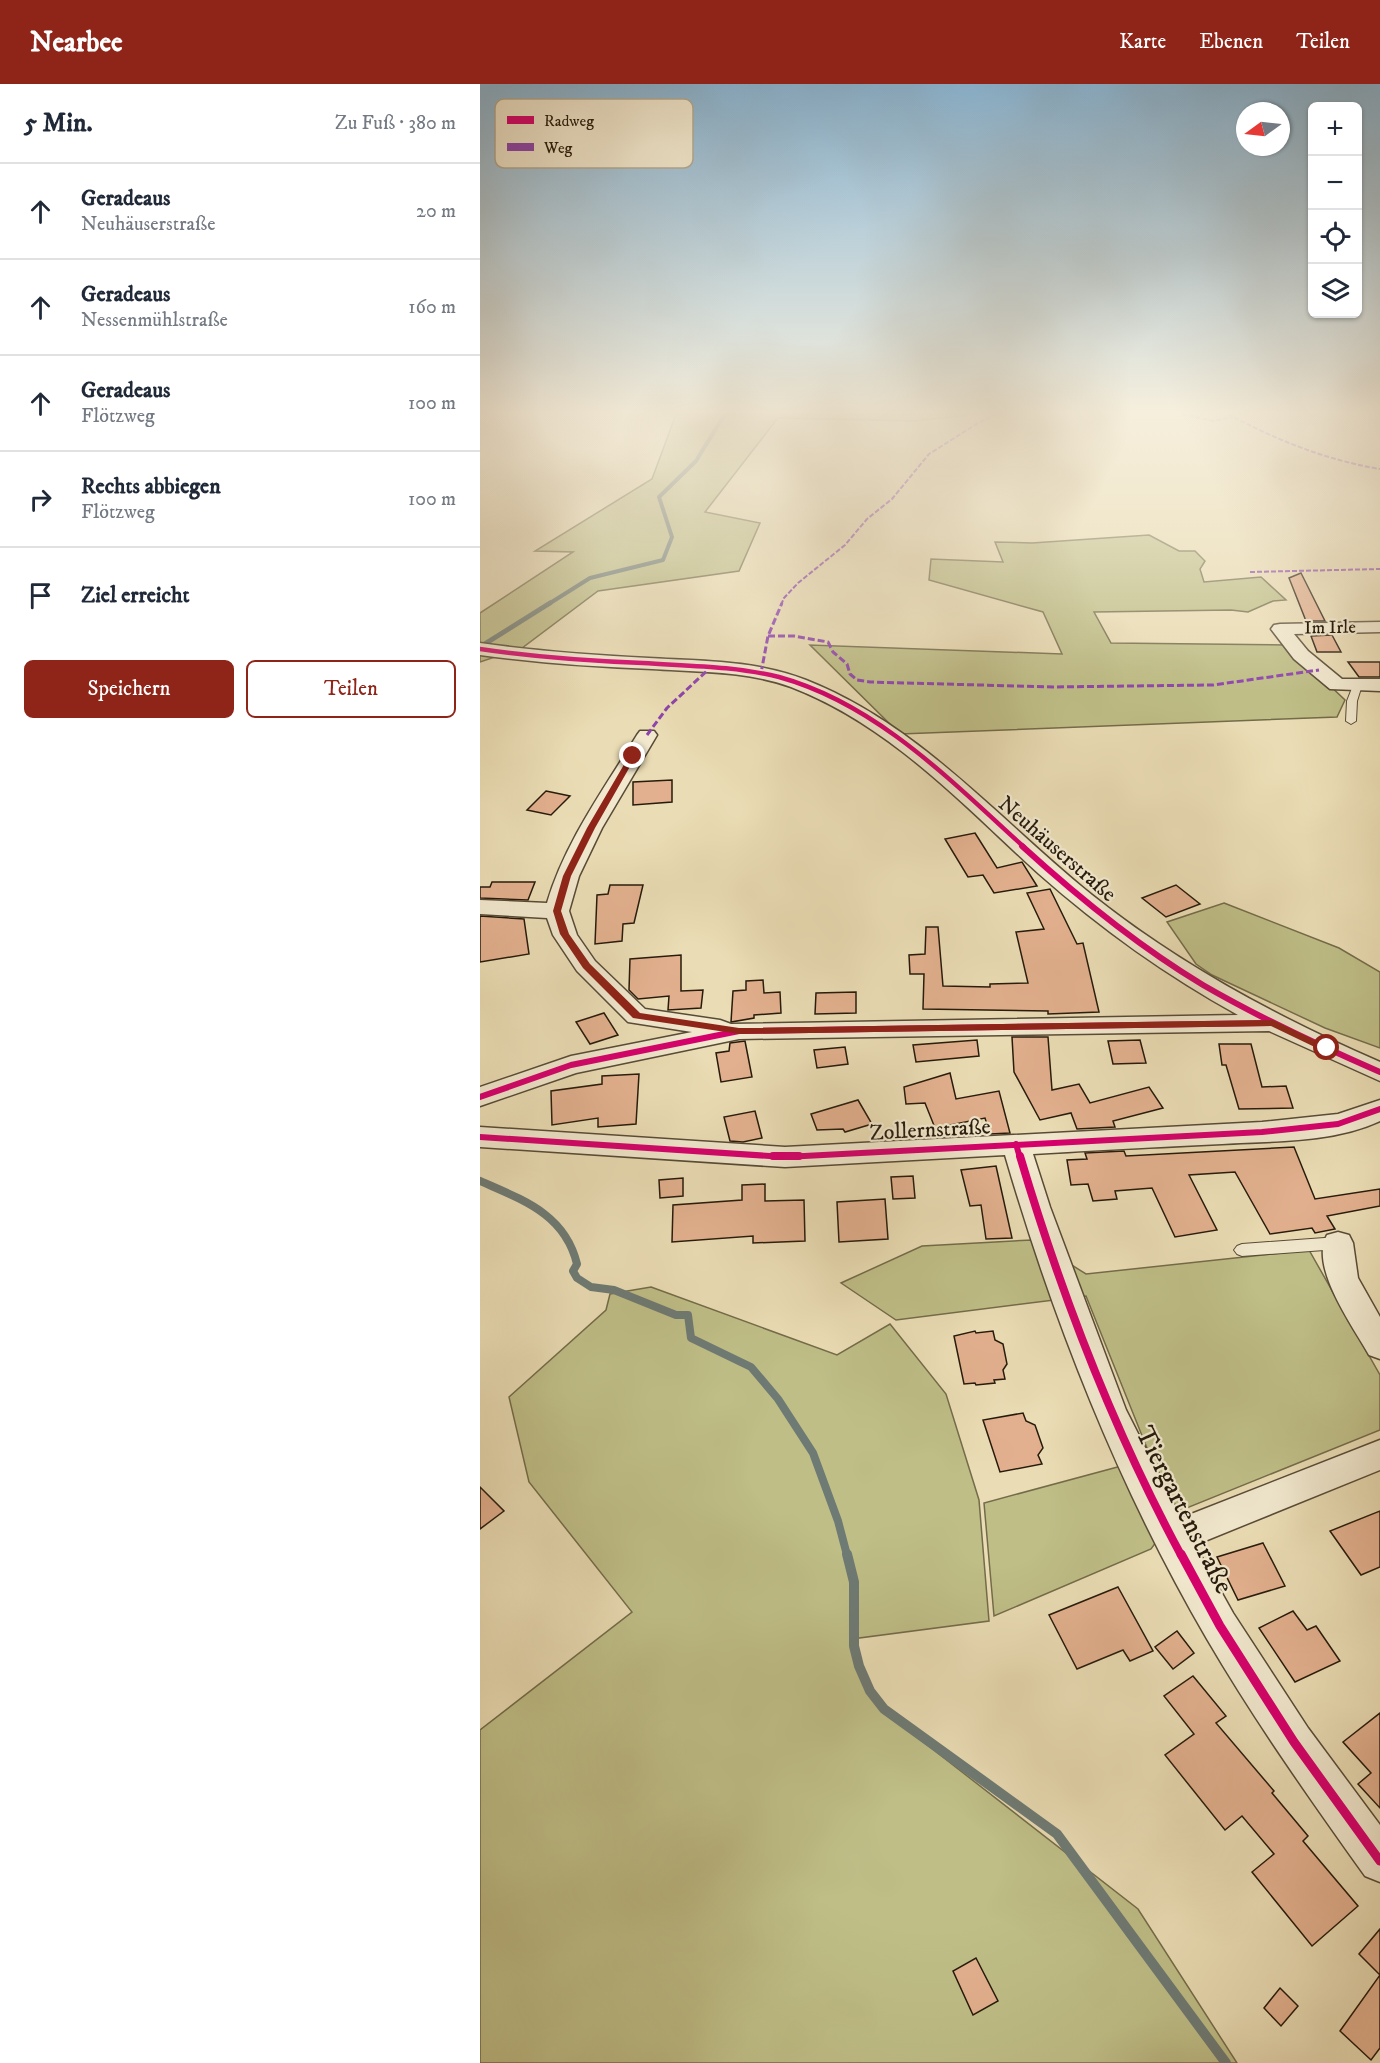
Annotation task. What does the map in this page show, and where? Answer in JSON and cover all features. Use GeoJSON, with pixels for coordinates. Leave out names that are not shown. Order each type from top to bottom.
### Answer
{"type":"FeatureCollection","features":[{"type":"Feature","properties":{"kind":"street","name":"Im Irle"},"geometry":{"type":"LineString","coordinates":[[1357,685],[1337,685],[1300,655],[1280,629],[1380,627]]}},
{"type":"Feature","properties":{"kind":"street","name":"Neuhäuserstraße"},"geometry":{"type":"LineString","coordinates":[[480,649],[562,659],[711,667],[761,673],[796,682],[839,700],[895,735],[955,784],[1082,898],[1179,969],[1273,1023],[1380,1072]]}},
{"type":"Feature","properties":{"kind":"street"},"geometry":{"type":"LineString","coordinates":[[1357,685],[1380,685]]}},
{"type":"Feature","properties":{"kind":"street"},"geometry":{"type":"LineString","coordinates":[[647,735],[591,828],[567,876],[557,911],[564,934],[586,966],[637,1016],[662,1046]]}},
{"type":"Feature","properties":{"kind":"street"},"geometry":{"type":"LineString","coordinates":[[480,907],[557,911]]}},
{"type":"Feature","properties":{"kind":"street"},"geometry":{"type":"LineString","coordinates":[[637,1016],[739,1031],[1273,1023]]}},
{"type":"Feature","properties":{"kind":"street"},"geometry":{"type":"LineString","coordinates":[[480,1097],[571,1065],[739,1031]]}},
{"type":"Feature","properties":{"kind":"street","name":"Zollernstraße"},"geometry":{"type":"LineString","coordinates":[[480,1137],[785,1157],[1262,1132],[1322,1126],[1369,1116],[1380,1109]]}},
{"type":"Feature","properties":{"kind":"street","name":"Tiergartenstraße"},"geometry":{"type":"LineString","coordinates":[[1016,1144],[1035,1207],[1109,1410],[1172,1538],[1220,1626],[1294,1742],[1380,1862]]}},
{"type":"Feature","properties":{"kind":"street"},"geometry":{"type":"LineString","coordinates":[[1338,1243],[1342,1279],[1380,1346]]}},
{"type":"Feature","properties":{"kind":"street"},"geometry":{"type":"LineString","coordinates":[[1172,1538],[1380,1455]]}},
{"type":"Feature","properties":{"kind":"lane"},"geometry":{"type":"LineString","coordinates":[[1351,721],[1352,701],[1357,685]]}},
{"type":"Feature","properties":{"kind":"lane"},"geometry":{"type":"LineString","coordinates":[[1242,1250],[1338,1243]]}},
{"type":"Feature","properties":{"kind":"shaded area"},"geometry":{"type":"Polygon","coordinates":[[[608,506],[709,506],[705,512],[760,523],[739,571],[598,591],[522,648],[480,662],[480,613],[573,552],[535,551],[608,506]]]}},
{"type":"Feature","properties":{"kind":"shaded area"},"geometry":{"type":"Polygon","coordinates":[[[1149,535],[1179,551],[1195,551],[1205,561],[1200,569],[1204,582],[1261,577],[1286,600],[1273,601],[1248,612],[1231,610],[1094,612],[1111,643],[1287,645],[1345,700],[1337,717],[900,734],[810,645],[1062,654],[1043,612],[929,580],[931,559],[1003,562],[995,542],[1032,543],[1149,535]]]}},
{"type":"Feature","properties":{"kind":"shaded area"},"geometry":{"type":"Polygon","coordinates":[[[1224,903],[1339,948],[1380,972],[1380,1048],[1325,1028],[1212,975],[1196,964],[1167,922],[1224,903]]]}},
{"type":"Feature","properties":{"kind":"shaded area"},"geometry":{"type":"Polygon","coordinates":[[[1032,1240],[1086,1274],[1309,1250],[1380,1375],[1380,1430],[1179,1511],[1151,1549],[994,1616],[984,1503],[1151,1458],[1086,1296],[896,1320],[841,1283],[922,1246],[1032,1240]]]}},
{"type":"Feature","properties":{"kind":"shaded area"},"geometry":{"type":"Polygon","coordinates":[[[651,1287],[837,1355],[890,1324],[946,1394],[979,1500],[989,1621],[852,1639],[858,1670],[894,1719],[1138,1909],[1237,2063],[480,2063],[480,1730],[632,1612],[529,1482],[509,1397],[606,1310],[610,1294],[651,1287]]]}},
{"type":"Feature","properties":{"kind":"building"},"geometry":{"type":"Polygon","coordinates":[[[1301,573],[1325,621],[1306,621],[1289,578],[1301,573]]]}},
{"type":"Feature","properties":{"kind":"building"},"geometry":{"type":"Polygon","coordinates":[[[1332,635],[1341,652],[1317,652],[1311,636],[1332,635]]]}},
{"type":"Feature","properties":{"kind":"building"},"geometry":{"type":"Polygon","coordinates":[[[1348,662],[1380,662],[1380,677],[1359,677],[1348,662]]]}},
{"type":"Feature","properties":{"kind":"building"},"geometry":{"type":"Polygon","coordinates":[[[672,780],[672,802],[633,805],[633,782],[672,780]]]}},
{"type":"Feature","properties":{"kind":"building"},"geometry":{"type":"Polygon","coordinates":[[[546,791],[570,796],[551,815],[527,810],[546,791]]]}},
{"type":"Feature","properties":{"kind":"building"},"geometry":{"type":"Polygon","coordinates":[[[975,833],[997,868],[1022,862],[1037,886],[994,893],[983,875],[968,877],[945,839],[975,833]]]}},
{"type":"Feature","properties":{"kind":"building"},"geometry":{"type":"Polygon","coordinates":[[[492,882],[535,882],[528,900],[480,898],[480,887],[490,887],[492,882]]]}},
{"type":"Feature","properties":{"kind":"building"},"geometry":{"type":"Polygon","coordinates":[[[610,885],[643,885],[634,923],[623,924],[622,941],[595,944],[597,895],[608,894],[610,885]]]}},
{"type":"Feature","properties":{"kind":"building"},"geometry":{"type":"Polygon","coordinates":[[[1176,885],[1200,904],[1166,917],[1142,898],[1176,885]]]}},
{"type":"Feature","properties":{"kind":"building"},"geometry":{"type":"Polygon","coordinates":[[[1050,889],[1077,944],[1083,943],[1099,1012],[1048,1014],[1048,1011],[923,1009],[924,974],[910,974],[909,955],[925,954],[926,927],[938,927],[943,986],[990,987],[990,984],[1028,983],[1016,932],[1044,929],[1027,893],[1050,889]]]}},
{"type":"Feature","properties":{"kind":"building"},"geometry":{"type":"Polygon","coordinates":[[[480,916],[524,919],[529,954],[480,962],[480,916]]]}},
{"type":"Feature","properties":{"kind":"building"},"geometry":{"type":"Polygon","coordinates":[[[681,955],[681,991],[703,990],[701,1008],[668,1010],[669,996],[638,999],[629,990],[630,959],[681,955]]]}},
{"type":"Feature","properties":{"kind":"building"},"geometry":{"type":"Polygon","coordinates":[[[763,980],[764,993],[780,992],[781,1013],[754,1015],[754,1018],[731,1022],[733,991],[746,990],[746,981],[763,980]]]}},
{"type":"Feature","properties":{"kind":"building"},"geometry":{"type":"Polygon","coordinates":[[[856,992],[856,1013],[815,1014],[816,993],[856,992]]]}},
{"type":"Feature","properties":{"kind":"building"},"geometry":{"type":"Polygon","coordinates":[[[604,1013],[618,1035],[590,1044],[576,1022],[604,1013]]]}},
{"type":"Feature","properties":{"kind":"building"},"geometry":{"type":"Polygon","coordinates":[[[1012,1037],[1048,1037],[1052,1090],[1079,1084],[1090,1103],[1149,1087],[1163,1108],[1113,1121],[1115,1127],[1077,1129],[1071,1113],[1040,1120],[1014,1072],[1012,1037]]]}},
{"type":"Feature","properties":{"kind":"building"},"geometry":{"type":"Polygon","coordinates":[[[977,1040],[979,1056],[916,1062],[913,1045],[977,1040]]]}},
{"type":"Feature","properties":{"kind":"building"},"geometry":{"type":"Polygon","coordinates":[[[1140,1040],[1146,1063],[1113,1064],[1108,1041],[1140,1040]]]}},
{"type":"Feature","properties":{"kind":"building"},"geometry":{"type":"Polygon","coordinates":[[[745,1041],[752,1077],[721,1082],[716,1053],[729,1051],[730,1043],[745,1041]]]}},
{"type":"Feature","properties":{"kind":"building"},"geometry":{"type":"Polygon","coordinates":[[[1219,1044],[1251,1044],[1262,1087],[1286,1086],[1293,1108],[1239,1109],[1226,1065],[1222,1065],[1219,1044]]]}},
{"type":"Feature","properties":{"kind":"building"},"geometry":{"type":"Polygon","coordinates":[[[845,1047],[848,1064],[817,1068],[814,1050],[845,1047]]]}},
{"type":"Feature","properties":{"kind":"building"},"geometry":{"type":"Polygon","coordinates":[[[950,1073],[956,1099],[999,1091],[1010,1133],[990,1134],[985,1118],[935,1128],[925,1103],[906,1104],[904,1087],[950,1073]]]}},
{"type":"Feature","properties":{"kind":"building"},"geometry":{"type":"Polygon","coordinates":[[[639,1074],[636,1124],[598,1127],[598,1118],[552,1125],[551,1091],[602,1084],[602,1076],[639,1074]]]}},
{"type":"Feature","properties":{"kind":"building"},"geometry":{"type":"Polygon","coordinates":[[[858,1100],[872,1124],[845,1132],[843,1129],[817,1130],[811,1114],[858,1100]]]}},
{"type":"Feature","properties":{"kind":"building"},"geometry":{"type":"Polygon","coordinates":[[[755,1111],[762,1138],[743,1142],[730,1141],[724,1117],[755,1111]]]}},
{"type":"Feature","properties":{"kind":"building"},"geometry":{"type":"Polygon","coordinates":[[[1294,1147],[1315,1199],[1380,1189],[1380,1206],[1327,1216],[1335,1229],[1315,1233],[1312,1228],[1270,1234],[1235,1172],[1189,1175],[1217,1230],[1175,1237],[1152,1188],[1115,1191],[1117,1199],[1093,1201],[1088,1184],[1071,1185],[1067,1160],[1087,1159],[1085,1153],[1124,1151],[1126,1156],[1294,1147]]]}},
{"type":"Feature","properties":{"kind":"building"},"geometry":{"type":"Polygon","coordinates":[[[996,1166],[1012,1238],[986,1239],[981,1205],[970,1206],[961,1170],[996,1166]]]}},
{"type":"Feature","properties":{"kind":"building"},"geometry":{"type":"Polygon","coordinates":[[[913,1176],[915,1198],[893,1199],[891,1177],[913,1176]]]}},
{"type":"Feature","properties":{"kind":"building"},"geometry":{"type":"Polygon","coordinates":[[[683,1178],[683,1196],[660,1198],[659,1180],[683,1178]]]}},
{"type":"Feature","properties":{"kind":"building"},"geometry":{"type":"Polygon","coordinates":[[[765,1184],[765,1201],[804,1200],[805,1241],[753,1243],[753,1236],[672,1242],[673,1205],[742,1200],[742,1185],[765,1184]]]}},
{"type":"Feature","properties":{"kind":"building"},"geometry":{"type":"Polygon","coordinates":[[[885,1199],[888,1239],[839,1242],[837,1202],[885,1199]]]}},
{"type":"Feature","properties":{"kind":"building"},"geometry":{"type":"Polygon","coordinates":[[[975,1331],[976,1333],[993,1331],[995,1340],[1003,1344],[1007,1364],[1003,1370],[1005,1379],[994,1380],[995,1383],[964,1384],[954,1336],[975,1331]]]}},
{"type":"Feature","properties":{"kind":"building"},"geometry":{"type":"Polygon","coordinates":[[[1023,1413],[1026,1421],[1035,1425],[1043,1448],[1038,1455],[1042,1464],[1000,1472],[983,1420],[1023,1413]]]}},
{"type":"Feature","properties":{"kind":"building"},"geometry":{"type":"Polygon","coordinates":[[[480,1487],[504,1511],[480,1529],[480,1487]]]}},
{"type":"Feature","properties":{"kind":"building"},"geometry":{"type":"Polygon","coordinates":[[[1380,1511],[1380,1567],[1361,1575],[1330,1531],[1380,1511]]]}},
{"type":"Feature","properties":{"kind":"building"},"geometry":{"type":"Polygon","coordinates":[[[1263,1543],[1285,1586],[1238,1600],[1217,1557],[1263,1543]]]}},
{"type":"Feature","properties":{"kind":"building"},"geometry":{"type":"Polygon","coordinates":[[[1118,1587],[1153,1651],[1130,1661],[1123,1650],[1077,1669],[1049,1615],[1118,1587]]]}},
{"type":"Feature","properties":{"kind":"building"},"geometry":{"type":"Polygon","coordinates":[[[1293,1611],[1307,1630],[1316,1626],[1340,1661],[1295,1682],[1259,1628],[1293,1611]]]}},
{"type":"Feature","properties":{"kind":"building"},"geometry":{"type":"Polygon","coordinates":[[[1177,1631],[1194,1653],[1173,1669],[1155,1647],[1177,1631]]]}},
{"type":"Feature","properties":{"kind":"building"},"geometry":{"type":"Polygon","coordinates":[[[1193,1676],[1226,1716],[1216,1723],[1274,1791],[1272,1793],[1308,1836],[1303,1841],[1358,1906],[1312,1946],[1252,1872],[1274,1854],[1242,1816],[1225,1830],[1165,1755],[1194,1734],[1164,1696],[1193,1676]]]}},
{"type":"Feature","properties":{"kind":"building"},"geometry":{"type":"Polygon","coordinates":[[[1380,1713],[1380,1808],[1358,1784],[1371,1773],[1343,1742],[1380,1713]]]}},
{"type":"Feature","properties":{"kind":"building"},"geometry":{"type":"Polygon","coordinates":[[[1380,1929],[1380,1975],[1359,1954],[1380,1929]]]}},
{"type":"Feature","properties":{"kind":"building"},"geometry":{"type":"Polygon","coordinates":[[[976,1958],[998,2001],[973,2015],[953,1971],[976,1958]]]}},
{"type":"Feature","properties":{"kind":"building"},"geometry":{"type":"Polygon","coordinates":[[[1380,1975],[1380,2048],[1371,2060],[1340,2031],[1380,1975]]]}},
{"type":"Feature","properties":{"kind":"building"},"geometry":{"type":"Polygon","coordinates":[[[1280,1988],[1298,2006],[1281,2026],[1264,2008],[1280,1988]]]}},
{"type":"Feature","properties":{"kind":"waterway"},"geometry":{"type":"LineString","coordinates":[[547,605],[590,578],[663,560],[672,537],[662,506]]}},
{"type":"Feature","properties":{"kind":"waterway"},"geometry":{"type":"LineString","coordinates":[[480,647],[550,603]]}},
{"type":"Feature","properties":{"kind":"waterway"},"geometry":{"type":"LineString","coordinates":[[480,1181],[526,1202],[552,1221],[563,1233],[571,1247],[577,1264],[573,1271],[577,1278],[591,1287],[614,1290],[676,1315],[688,1315],[691,1338],[751,1367],[778,1399],[813,1453],[838,1521],[847,1555]]}},
{"type":"Feature","properties":{"kind":"waterway"},"geometry":{"type":"LineString","coordinates":[[847,1554],[854,1582],[854,1646],[859,1666],[870,1691],[884,1709],[1057,1834],[1226,2063]]}},
{"type":"Feature","properties":{"kind":"marked path"},"geometry":{"type":"LineString","coordinates":[[761,673],[768,636],[784,598],[798,583],[845,545],[867,519],[883,506]]}},
{"type":"Feature","properties":{"kind":"marked path"},"geometry":{"type":"LineString","coordinates":[[1250,572],[1380,569]]}},
{"type":"Feature","properties":{"kind":"marked path"},"geometry":{"type":"LineString","coordinates":[[768,636],[794,636],[828,642],[833,652],[847,664],[850,674],[857,680],[870,682],[1053,687],[1213,685],[1319,670]]}},
{"type":"Feature","properties":{"kind":"marked path"},"geometry":{"type":"LineString","coordinates":[[647,735],[667,708],[711,667]]}},
{"type":"Feature","properties":{"kind":"cycle path"},"geometry":{"type":"LineString","coordinates":[[480,649],[567,659],[745,670],[797,683],[838,701],[877,723],[914,749],[1083,899],[1178,969],[1277,1025],[1380,1072]]}},
{"type":"Feature","properties":{"kind":"cycle path"},"geometry":{"type":"LineString","coordinates":[[480,1097],[571,1065],[739,1031],[1273,1023]]}},
{"type":"Feature","properties":{"kind":"cycle path"},"geometry":{"type":"LineString","coordinates":[[480,1137],[785,1157],[1262,1132],[1338,1124],[1367,1116],[1380,1109]]}},
{"type":"Feature","properties":{"kind":"cycle path"},"geometry":{"type":"LineString","coordinates":[[1016,1144],[1035,1207],[1109,1410],[1172,1538],[1220,1626],[1294,1742],[1380,1861]]}},
{"type":"Feature","properties":{"kind":"route"},"geometry":{"type":"LineString","coordinates":[[633,756],[591,828],[567,876],[557,911],[564,934],[586,966],[637,1016],[739,1031],[1273,1023],[1327,1048]]}}]}
